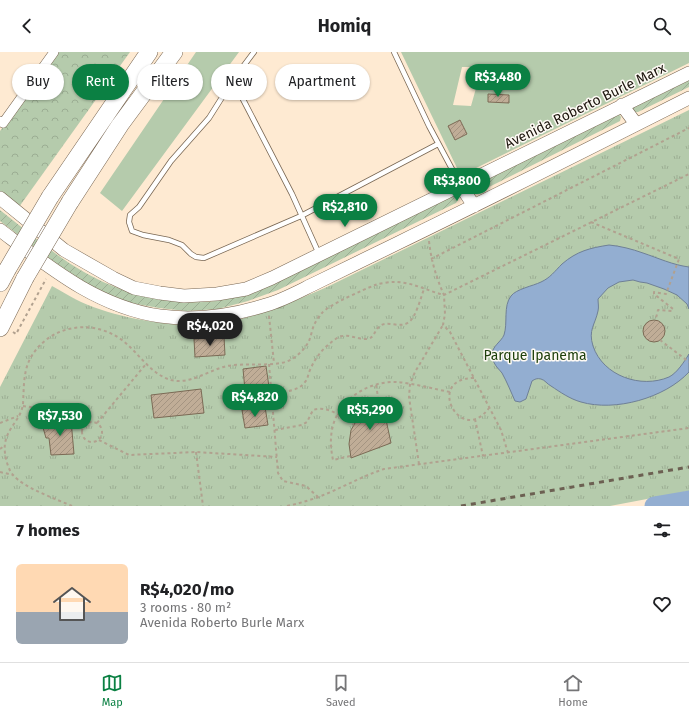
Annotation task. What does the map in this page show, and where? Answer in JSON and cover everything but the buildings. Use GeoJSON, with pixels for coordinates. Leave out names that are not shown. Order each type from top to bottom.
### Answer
{"type":"FeatureCollection","features":[{"type":"Feature","properties":{"kind":"highway"},"geometry":{"type":"LineString","coordinates":[[3,276],[50,197],[149,52]]}},
{"type":"Feature","properties":{"kind":"highway"},"geometry":{"type":"LineString","coordinates":[[4,329],[25,278],[70,202],[120,125],[174,52]]}},
{"type":"Feature","properties":{"kind":"main road","name":"Avenida Roberto Burle Marx"},"geometry":{"type":"LineString","coordinates":[[0,198],[70,253],[113,278],[134,288],[184,296],[217,294],[246,289],[320,255],[689,73]]}},
{"type":"Feature","properties":{"kind":"main road"},"geometry":{"type":"LineString","coordinates":[[0,230],[77,287],[102,299],[158,316],[187,318],[220,317],[268,305],[285,298],[430,228],[689,98]]}},
{"type":"Feature","properties":{"kind":"main road"},"geometry":{"type":"LineString","coordinates":[[622,105],[636,124]]}},
{"type":"Feature","properties":{"kind":"main road"},"geometry":{"type":"LineString","coordinates":[[461,186],[474,206]]}},
{"type":"Feature","properties":{"kind":"street"},"geometry":{"type":"LineString","coordinates":[[0,121],[3,123],[54,52]]}},
{"type":"Feature","properties":{"kind":"lane"},"geometry":{"type":"LineString","coordinates":[[245,64],[254,52]]}},
{"type":"Feature","properties":{"kind":"lane"},"geometry":{"type":"LineString","coordinates":[[394,52],[438,144],[461,186]]}},
{"type":"Feature","properties":{"kind":"lane"},"geometry":{"type":"LineString","coordinates":[[220,100],[209,118],[171,161],[139,207],[130,215],[129,227],[132,230],[143,236],[169,240],[182,245],[196,257],[204,258],[301,216],[438,144]]}},
{"type":"Feature","properties":{"kind":"lane"},"geometry":{"type":"LineString","coordinates":[[243,100],[289,188],[320,255]]}},
{"type":"Feature","properties":{"kind":"path"},"geometry":{"type":"LineString","coordinates":[[431,260],[689,128]]}},
{"type":"Feature","properties":{"kind":"path"},"geometry":{"type":"LineString","coordinates":[[72,506],[27,486],[13,475],[6,462],[4,446],[9,430],[19,416],[23,406],[25,374],[30,358],[41,345],[54,334],[70,328],[88,327],[106,331],[123,341],[159,374],[173,380],[190,379],[226,366],[282,363],[293,359],[302,350],[309,340],[314,325],[322,313],[335,304],[376,284],[395,282],[412,284],[444,295],[689,174]]}},
{"type":"Feature","properties":{"kind":"path"},"geometry":{"type":"LineString","coordinates":[[591,222],[679,259],[666,294],[654,292],[654,294],[673,308],[672,310],[658,310],[656,318]]}},
{"type":"Feature","properties":{"kind":"path"},"geometry":{"type":"LineString","coordinates":[[419,464],[409,397],[410,384],[415,372],[443,325],[445,314],[444,295],[431,260],[428,238],[430,228]]}},
{"type":"Feature","properties":{"kind":"path"},"geometry":{"type":"LineString","coordinates":[[4,329],[16,334],[46,278]]}},
{"type":"Feature","properties":{"kind":"path"},"geometry":{"type":"LineString","coordinates":[[271,393],[288,392],[305,382],[320,352],[340,337],[348,336],[368,339],[373,336],[379,327],[386,324],[402,325],[409,323],[413,318],[424,289]]}},
{"type":"Feature","properties":{"kind":"path"},"geometry":{"type":"LineString","coordinates":[[268,305],[274,364]]}},
{"type":"Feature","properties":{"kind":"path"},"geometry":{"type":"LineString","coordinates":[[443,325],[450,332],[501,430],[508,453]]}},
{"type":"Feature","properties":{"kind":"path"},"geometry":{"type":"LineString","coordinates":[[660,340],[689,362]]}},
{"type":"Feature","properties":{"kind":"path"},"geometry":{"type":"LineString","coordinates":[[97,423],[146,363]]}},
{"type":"Feature","properties":{"kind":"path"},"geometry":{"type":"LineString","coordinates":[[269,364],[278,473],[283,482],[306,486],[318,497]]}},
{"type":"Feature","properties":{"kind":"path"},"geometry":{"type":"LineString","coordinates":[[474,378],[459,380],[454,386],[450,392],[449,399],[451,406],[454,412],[460,417],[467,419],[481,417],[489,408]]}},
{"type":"Feature","properties":{"kind":"path"},"geometry":{"type":"LineString","coordinates":[[350,456],[333,460],[330,445],[332,429],[337,414],[347,401],[360,391],[384,382],[396,382],[450,392]]}},
{"type":"Feature","properties":{"kind":"path"},"geometry":{"type":"LineString","coordinates":[[376,385],[379,403]]}},
{"type":"Feature","properties":{"kind":"path"},"geometry":{"type":"LineString","coordinates":[[23,406],[70,412],[84,425]]}},
{"type":"Feature","properties":{"kind":"path"},"geometry":{"type":"LineString","coordinates":[[274,430],[302,425],[307,422],[313,410],[319,408],[326,409],[337,414],[354,425]]}},
{"type":"Feature","properties":{"kind":"path"},"geometry":{"type":"LineString","coordinates":[[0,423],[19,416]]}},
{"type":"Feature","properties":{"kind":"path"},"geometry":{"type":"LineString","coordinates":[[474,419],[483,456]]}},
{"type":"Feature","properties":{"kind":"path"},"geometry":{"type":"LineString","coordinates":[[92,421],[97,423],[102,428],[99,440],[92,443],[84,440],[81,432],[84,425],[92,421]]}},
{"type":"Feature","properties":{"kind":"path"},"geometry":{"type":"LineString","coordinates":[[287,506],[318,497],[366,475],[384,470],[689,428]]}},
{"type":"Feature","properties":{"kind":"path"},"geometry":{"type":"LineString","coordinates":[[99,440],[129,456],[196,452],[277,457]]}},
{"type":"Feature","properties":{"kind":"path"},"geometry":{"type":"LineString","coordinates":[[0,448],[4,446]]}},
{"type":"Feature","properties":{"kind":"path"},"geometry":{"type":"LineString","coordinates":[[196,452],[203,506]]}},
{"type":"Feature","properties":{"kind":"path"},"geometry":{"type":"LineString","coordinates":[[0,472],[13,475]]}},
{"type":"Feature","properties":{"kind":"green space"},"geometry":{"type":"Polygon","coordinates":[[[56,52],[130,52],[121,64],[72,64],[72,100],[96,100],[19,207],[0,193],[0,131],[22,100],[64,100],[64,64],[47,64],[56,52]]]}},
{"type":"Feature","properties":{"kind":"green space"},"geometry":{"type":"Polygon","coordinates":[[[196,52],[239,52],[230,64],[211,64],[211,90],[122,211],[100,193],[163,100],[203,100],[203,64],[188,64],[196,52]]]}},
{"type":"Feature","properties":{"kind":"green space"},"geometry":{"type":"Polygon","coordinates":[[[401,52],[689,52],[689,63],[466,173],[457,168],[401,52]],[[462,67],[453,105],[471,106],[482,67],[462,67]],[[488,94],[488,102],[509,103],[509,95],[488,94]],[[460,120],[455,140],[467,134],[460,120]]]}},
{"type":"Feature","properties":{"kind":"green space"},"geometry":{"type":"Polygon","coordinates":[[[689,77],[689,87],[638,112],[635,112],[631,107],[689,77]]]}},
{"type":"Feature","properties":{"kind":"green space","name":"Parque Ipanema"},"geometry":{"type":"Polygon","coordinates":[[[689,110],[689,491],[610,506],[0,506],[0,387],[52,286],[87,305],[114,314],[143,320],[184,325],[206,325],[224,323],[254,315],[327,287],[689,110]]]}},
{"type":"Feature","properties":{"kind":"green space"},"geometry":{"type":"Polygon","coordinates":[[[618,113],[621,117],[620,121],[473,194],[469,186],[618,113]]]}},
{"type":"Feature","properties":{"kind":"green space"},"geometry":{"type":"Polygon","coordinates":[[[453,194],[458,197],[456,203],[278,290],[248,301],[218,309],[186,311],[131,303],[104,293],[80,280],[0,221],[0,210],[62,258],[84,272],[131,293],[181,302],[216,301],[246,294],[453,194]]]}},
{"type":"Feature","properties":{"kind":"water"},"geometry":{"type":"Polygon","coordinates":[[[609,245],[630,249],[671,263],[689,267],[689,309],[687,304],[677,295],[664,289],[633,280],[619,282],[608,288],[598,299],[597,316],[592,328],[591,336],[593,346],[598,356],[605,365],[614,372],[635,380],[647,381],[669,377],[675,373],[689,354],[689,372],[667,389],[653,396],[624,404],[594,405],[581,402],[565,395],[541,379],[535,379],[532,381],[526,399],[520,402],[515,401],[502,373],[494,363],[492,355],[493,349],[504,335],[506,310],[511,296],[544,280],[562,264],[578,253],[609,245]]]}},
{"type":"Feature","properties":{"kind":"waterway"},"geometry":{"type":"LineString","coordinates":[[654,506],[689,500]]}},
{"type":"Feature","properties":{"kind":"railway"},"geometry":{"type":"LineString","coordinates":[[461,506],[689,467]]}}]}
